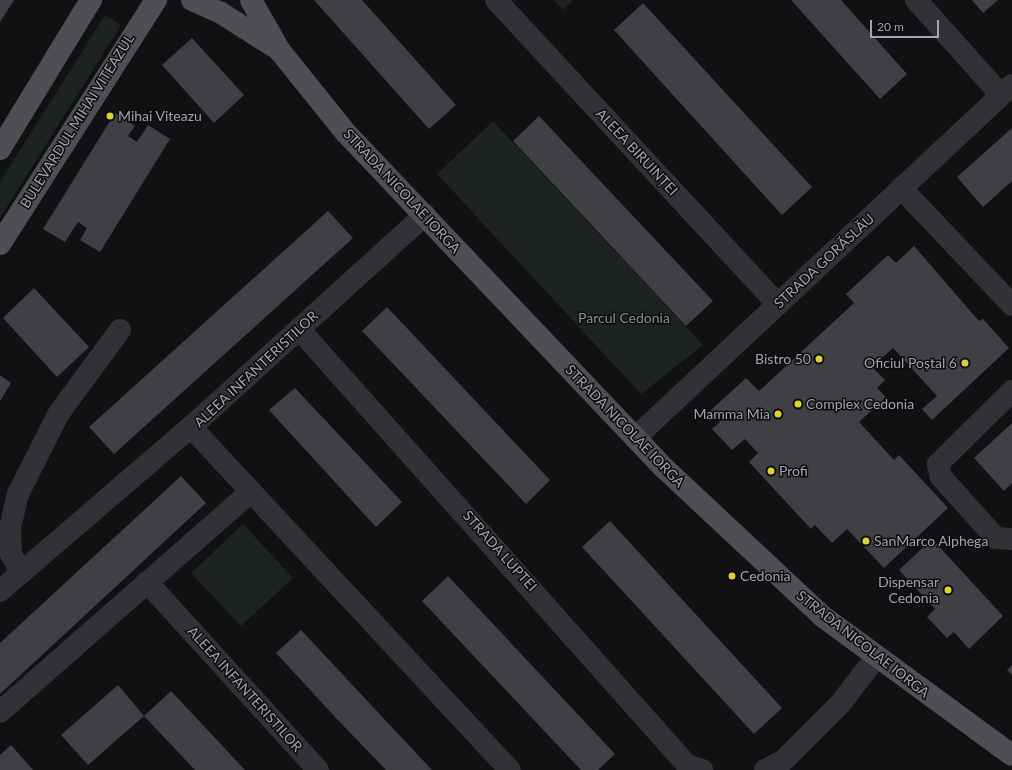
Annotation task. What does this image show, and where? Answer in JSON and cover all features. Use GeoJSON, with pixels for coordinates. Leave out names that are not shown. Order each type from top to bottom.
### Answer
{"type":"FeatureCollection","features":[{"type":"Feature","properties":{"kind":"main road"},"geometry":{"type":"LineString","coordinates":[[0,149],[91,0]]}},
{"type":"Feature","properties":{"kind":"main road","name":"BULEVARDUL MIHAI VITEAZUL"},"geometry":{"type":"LineString","coordinates":[[0,244],[156,0]]}},
{"type":"Feature","properties":{"kind":"main road","name":"STRADA NICOLAE IORGA"},"geometry":{"type":"LineString","coordinates":[[192,0],[221,13],[280,51]]}},
{"type":"Feature","properties":{"kind":"main road","name":"STRADA NICOLAE IORGA"},"geometry":{"type":"LineString","coordinates":[[251,0],[280,51],[346,132],[635,438],[805,602],[876,657],[1012,755]]}},
{"type":"Feature","properties":{"kind":"street","name":"ALEEA BIRUINȚEI"},"geometry":{"type":"LineString","coordinates":[[496,0],[778,304]]}},
{"type":"Feature","properties":{"kind":"street"},"geometry":{"type":"LineString","coordinates":[[916,0],[1006,90]]}},
{"type":"Feature","properties":{"kind":"street","name":"STRADA GORĂSLĂU"},"geometry":{"type":"LineString","coordinates":[[635,438],[1006,90]]}},
{"type":"Feature","properties":{"kind":"street"},"geometry":{"type":"LineString","coordinates":[[901,188],[1012,305]]}},
{"type":"Feature","properties":{"kind":"street","name":"ALEEA INFANTERISTILOR"},"geometry":{"type":"LineString","coordinates":[[425,215],[191,427],[249,493],[510,770]]}},
{"type":"Feature","properties":{"kind":"street","name":"STRADA LUPTEI"},"geometry":{"type":"LineString","coordinates":[[299,329],[689,768]]}},
{"type":"Feature","properties":{"kind":"street"},"geometry":{"type":"LineString","coordinates":[[21,573],[11,554],[10,528],[18,494],[59,414],[120,330]]}},
{"type":"Feature","properties":{"kind":"street"},"geometry":{"type":"LineString","coordinates":[[1012,391],[945,453],[938,464],[941,477],[996,538],[1012,539]]}},
{"type":"Feature","properties":{"kind":"street"},"geometry":{"type":"LineString","coordinates":[[0,591],[191,427]]}},
{"type":"Feature","properties":{"kind":"street"},"geometry":{"type":"LineString","coordinates":[[0,712],[249,493]]}},
{"type":"Feature","properties":{"kind":"street","name":"ALEEA INFANTERISTILOR"},"geometry":{"type":"LineString","coordinates":[[147,582],[318,770]]}},
{"type":"Feature","properties":{"kind":"street"},"geometry":{"type":"LineString","coordinates":[[765,770],[782,761],[840,704],[876,657]]}},
{"type":"Feature","properties":{"kind":"green space"},"geometry":{"type":"Polygon","coordinates":[[[554,0],[573,0],[563,10],[554,0]]]}},
{"type":"Feature","properties":{"kind":"green space"},"geometry":{"type":"Polygon","coordinates":[[[105,15],[121,25],[0,218],[0,182],[105,15]]]}},
{"type":"Feature","properties":{"kind":"green space","name":"Parcul Cedonia"},"geometry":{"type":"Polygon","coordinates":[[[493,121],[703,345],[641,394],[437,174],[493,121]]]}},
{"type":"Feature","properties":{"kind":"green space"},"geometry":{"type":"Polygon","coordinates":[[[243,524],[293,578],[241,626],[191,573],[243,524]]]}},
{"type":"Feature","properties":{"kind":"building"},"geometry":{"type":"Polygon","coordinates":[[[0,0],[14,0],[0,22],[0,0]]]}},
{"type":"Feature","properties":{"kind":"building"},"geometry":{"type":"Polygon","coordinates":[[[314,0],[362,0],[456,105],[429,129],[314,0]]]}},
{"type":"Feature","properties":{"kind":"building"},"geometry":{"type":"Polygon","coordinates":[[[791,0],[841,0],[907,74],[880,99],[791,0]]]}},
{"type":"Feature","properties":{"kind":"building"},"geometry":{"type":"Polygon","coordinates":[[[972,0],[998,0],[983,13],[972,0]]]}},
{"type":"Feature","properties":{"kind":"building"},"geometry":{"type":"Polygon","coordinates":[[[643,3],[812,187],[782,215],[614,30],[643,3]]]}},
{"type":"Feature","properties":{"kind":"building"},"geometry":{"type":"Polygon","coordinates":[[[192,38],[244,95],[214,123],[162,65],[192,38]]]}},
{"type":"Feature","properties":{"kind":"building"},"geometry":{"type":"Polygon","coordinates":[[[115,113],[135,126],[128,136],[137,142],[148,125],[170,139],[100,252],[80,240],[87,228],[78,222],[65,242],[43,229],[115,113]]]}},
{"type":"Feature","properties":{"kind":"building"},"geometry":{"type":"Polygon","coordinates":[[[539,116],[713,301],[686,326],[513,141],[539,116]]]}},
{"type":"Feature","properties":{"kind":"building"},"geometry":{"type":"Polygon","coordinates":[[[1012,128],[1012,181],[983,207],[957,177],[1012,128]]]}},
{"type":"Feature","properties":{"kind":"building"},"geometry":{"type":"Polygon","coordinates":[[[328,211],[353,238],[114,454],[89,427],[328,211]]]}},
{"type":"Feature","properties":{"kind":"building","name":"Complex Cedonia"},"geometry":{"type":"Polygon","coordinates":[[[914,246],[979,321],[983,319],[1009,348],[932,420],[922,409],[937,396],[893,348],[872,367],[885,380],[877,388],[886,397],[859,422],[894,460],[899,455],[948,508],[884,568],[847,529],[832,543],[815,525],[811,529],[749,462],[758,453],[745,439],[732,450],[712,429],[720,422],[710,411],[746,378],[759,391],[854,303],[846,294],[888,255],[896,263],[914,246]]]}},
{"type":"Feature","properties":{"kind":"building"},"geometry":{"type":"Polygon","coordinates":[[[34,288],[89,347],[57,377],[3,318],[34,288]]]}},
{"type":"Feature","properties":{"kind":"building"},"geometry":{"type":"Polygon","coordinates":[[[387,307],[550,480],[526,504],[362,331],[387,307]]]}},
{"type":"Feature","properties":{"kind":"building"},"geometry":{"type":"Polygon","coordinates":[[[0,375],[11,383],[0,401],[0,375]]]}},
{"type":"Feature","properties":{"kind":"building"},"geometry":{"type":"Polygon","coordinates":[[[295,388],[402,502],[376,527],[269,410],[295,388]]]}},
{"type":"Feature","properties":{"kind":"building"},"geometry":{"type":"Polygon","coordinates":[[[1012,423],[1012,483],[1004,491],[974,458],[1012,423]]]}},
{"type":"Feature","properties":{"kind":"building"},"geometry":{"type":"Polygon","coordinates":[[[181,476],[206,503],[0,694],[0,643],[181,476]]]}},
{"type":"Feature","properties":{"kind":"building"},"geometry":{"type":"Polygon","coordinates":[[[610,521],[782,708],[754,734],[582,547],[610,521]]]}},
{"type":"Feature","properties":{"kind":"building","name":"Dispensar Cedonia"},"geometry":{"type":"Polygon","coordinates":[[[932,539],[1003,616],[969,649],[954,632],[947,638],[927,617],[935,609],[899,570],[932,539]]]}},
{"type":"Feature","properties":{"kind":"building"},"geometry":{"type":"Polygon","coordinates":[[[448,576],[615,754],[598,770],[581,770],[422,601],[448,576]]]}},
{"type":"Feature","properties":{"kind":"building"},"geometry":{"type":"Polygon","coordinates":[[[301,630],[432,770],[386,770],[336,718],[276,653],[301,630]]]}},
{"type":"Feature","properties":{"kind":"building"},"geometry":{"type":"Polygon","coordinates":[[[1012,665],[1012,675],[1007,670],[1012,665]]]}},
{"type":"Feature","properties":{"kind":"building"},"geometry":{"type":"Polygon","coordinates":[[[118,685],[144,716],[88,765],[61,735],[118,685]]]}},
{"type":"Feature","properties":{"kind":"building"},"geometry":{"type":"Polygon","coordinates":[[[171,691],[245,770],[195,770],[144,716],[171,691]]]}},
{"type":"Feature","properties":{"kind":"building"},"geometry":{"type":"Polygon","coordinates":[[[11,745],[33,770],[0,770],[0,755],[11,745]]]}},
{"type":"Feature","properties":{"kind":"place","name":"Mihai Viteazu"},"geometry":{"type":"Point","coordinates":[110,116]}},
{"type":"Feature","properties":{"kind":"place","name":"Bistro 50"},"geometry":{"type":"Point","coordinates":[819,359]}},
{"type":"Feature","properties":{"kind":"place","name":"Oficiul Poștal 6"},"geometry":{"type":"Point","coordinates":[965,363]}},
{"type":"Feature","properties":{"kind":"place","name":"Complex Cedonia"},"geometry":{"type":"Point","coordinates":[798,404]}},
{"type":"Feature","properties":{"kind":"place","name":"Mamma Mia"},"geometry":{"type":"Point","coordinates":[778,414]}},
{"type":"Feature","properties":{"kind":"place","name":"Profi"},"geometry":{"type":"Point","coordinates":[771,471]}},
{"type":"Feature","properties":{"kind":"place","name":"SanMarco Alphega"},"geometry":{"type":"Point","coordinates":[866,541]}},
{"type":"Feature","properties":{"kind":"place","name":"Cedonia"},"geometry":{"type":"Point","coordinates":[732,576]}},
{"type":"Feature","properties":{"kind":"place","name":"Dispensar Cedonia"},"geometry":{"type":"Point","coordinates":[948,590]}}]}
